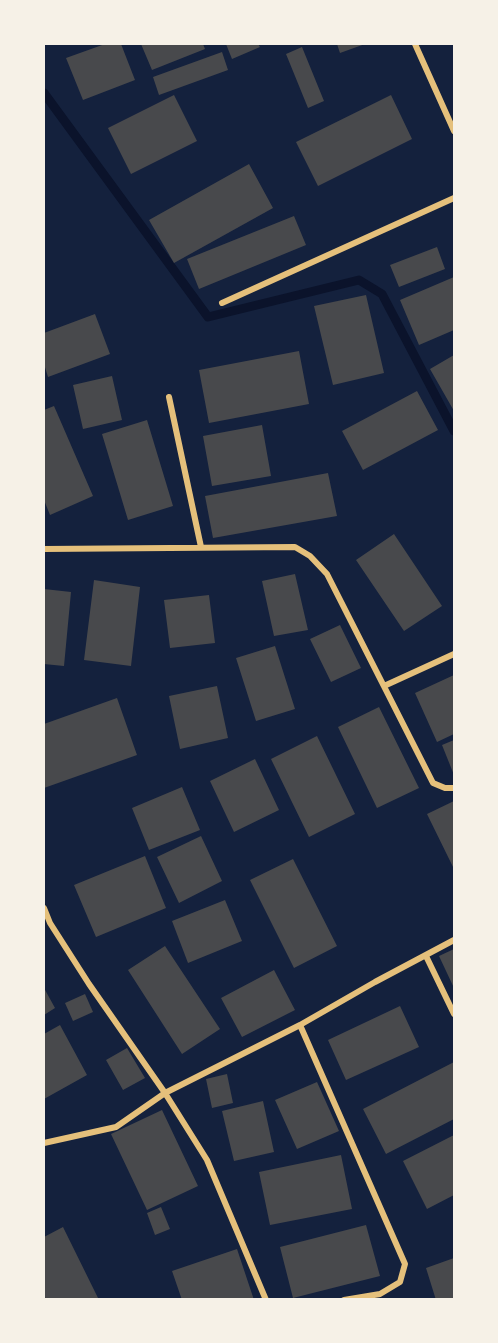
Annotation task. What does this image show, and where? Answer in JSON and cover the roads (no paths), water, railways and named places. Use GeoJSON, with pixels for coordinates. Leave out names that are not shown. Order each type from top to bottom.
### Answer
{"type":"FeatureCollection","features":[{"type":"Feature","properties":{"kind":"street"},"geometry":{"type":"LineString","coordinates":[[415,44],[454,131]]}},
{"type":"Feature","properties":{"kind":"street"},"geometry":{"type":"LineString","coordinates":[[222,303],[454,198]]}},
{"type":"Feature","properties":{"kind":"street"},"geometry":{"type":"LineString","coordinates":[[169,397],[201,547]]}},
{"type":"Feature","properties":{"kind":"street"},"geometry":{"type":"LineString","coordinates":[[44,549],[295,547],[310,556],[327,574],[433,783],[444,788],[454,788]]}},
{"type":"Feature","properties":{"kind":"street"},"geometry":{"type":"LineString","coordinates":[[384,686],[454,654]]}},
{"type":"Feature","properties":{"kind":"street"},"geometry":{"type":"LineString","coordinates":[[44,908],[50,923],[89,984],[165,1093],[207,1160],[266,1299]]}},
{"type":"Feature","properties":{"kind":"street"},"geometry":{"type":"LineString","coordinates":[[44,1143],[116,1126],[165,1093],[300,1025],[454,940]]}},
{"type":"Feature","properties":{"kind":"street"},"geometry":{"type":"LineString","coordinates":[[426,956],[454,1014]]}},
{"type":"Feature","properties":{"kind":"street"},"geometry":{"type":"LineString","coordinates":[[300,1025],[405,1264],[400,1282],[380,1294],[344,1299]]}},
{"type":"Feature","properties":{"kind":"waterway"},"geometry":{"type":"LineString","coordinates":[[44,93],[208,317],[359,280],[382,294],[454,431]]}}]}
